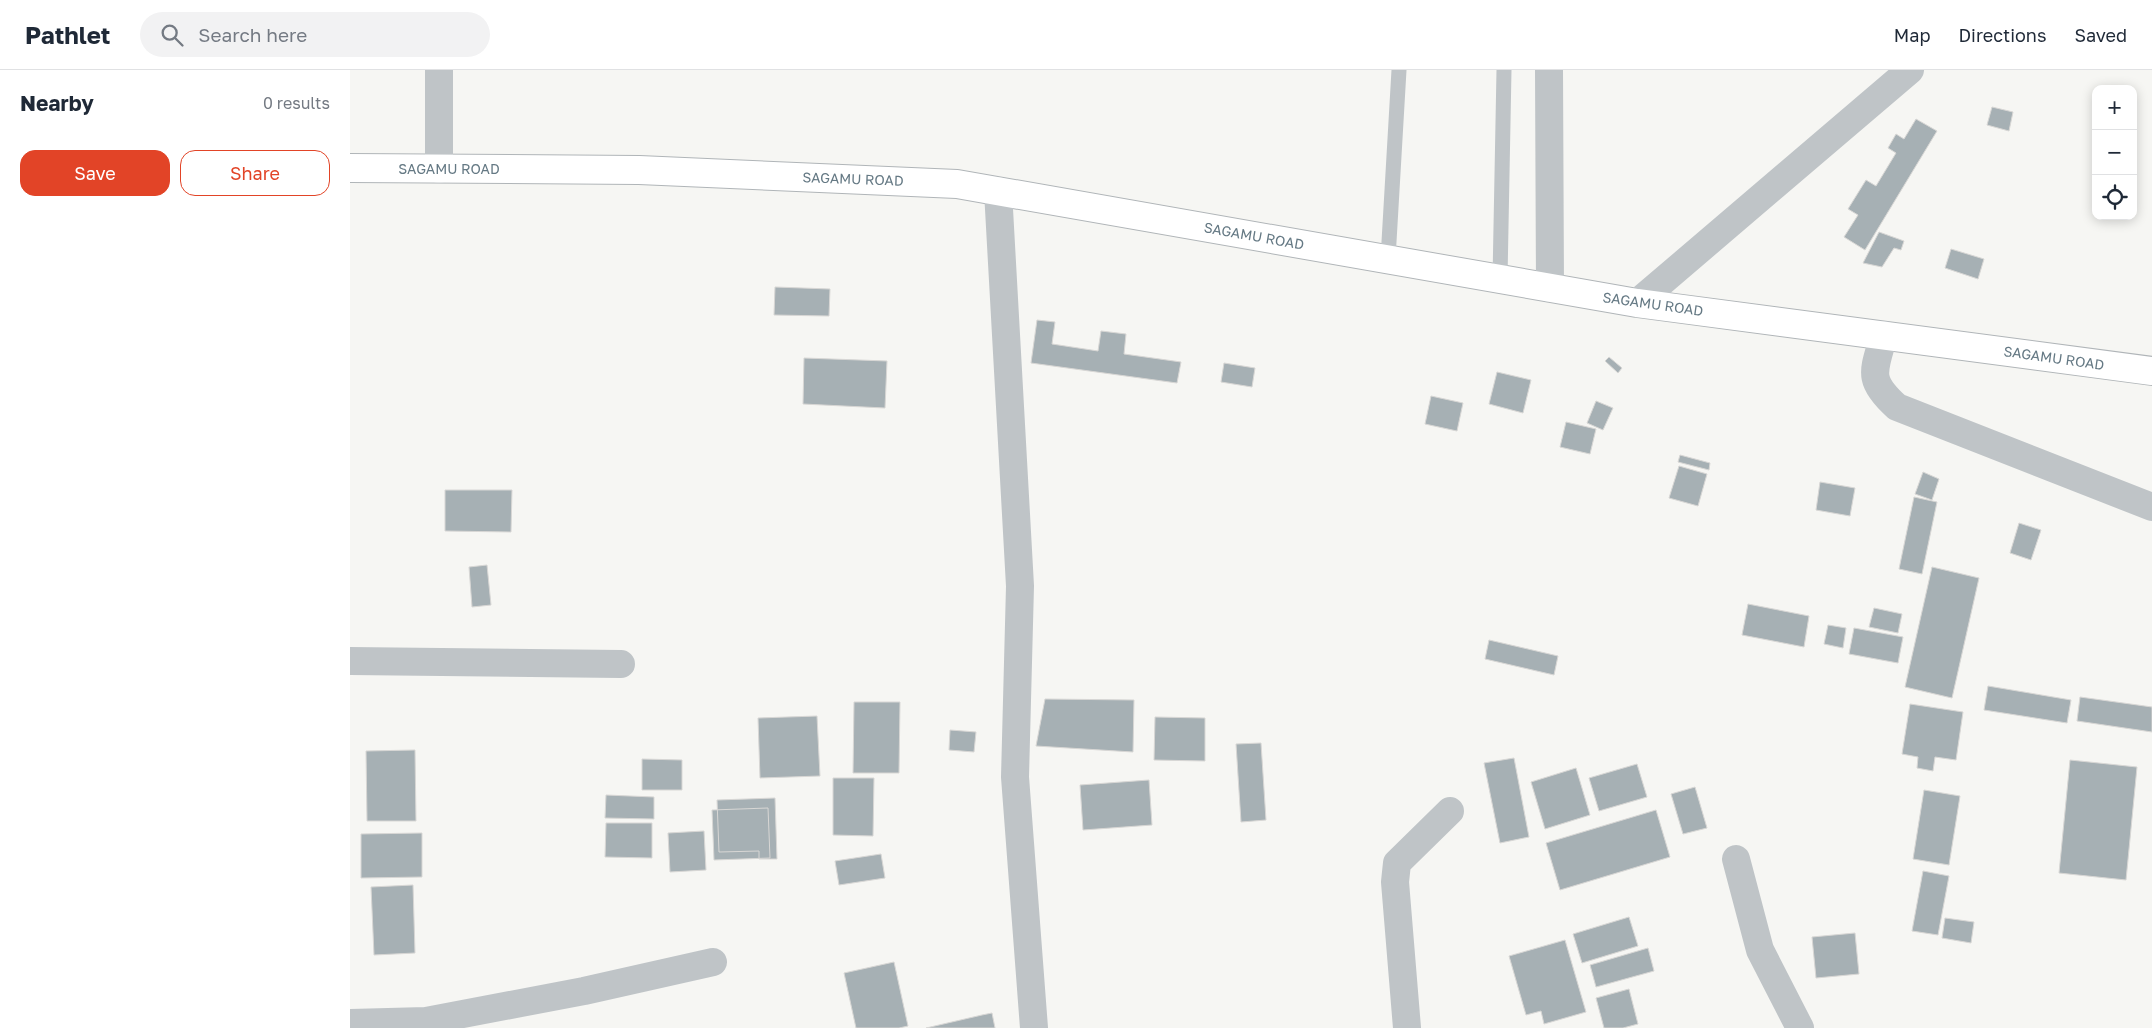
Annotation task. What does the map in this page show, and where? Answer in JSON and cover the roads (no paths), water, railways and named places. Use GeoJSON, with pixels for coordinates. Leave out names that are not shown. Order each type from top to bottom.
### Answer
{"type":"FeatureCollection","features":[{"type":"Feature","properties":{"kind":"highway","name":"SAGAMU ROAD"},"geometry":{"type":"LineString","coordinates":[[350,168],[649,171],[957,184],[1637,303],[2152,371]]}},
{"type":"Feature","properties":{"kind":"street"},"geometry":{"type":"LineString","coordinates":[[439,70],[439,169]]}},
{"type":"Feature","properties":{"kind":"street"},"geometry":{"type":"LineString","coordinates":[[1550,70],[1550,288]]}},
{"type":"Feature","properties":{"kind":"street"},"geometry":{"type":"LineString","coordinates":[[1637,303],[1846,110],[1903,70]]}},
{"type":"Feature","properties":{"kind":"street"},"geometry":{"type":"LineString","coordinates":[[1637,303],[1910,70]]}},
{"type":"Feature","properties":{"kind":"street"},"geometry":{"type":"LineString","coordinates":[[998,191],[1020,586],[1015,777],[1034,1028]]}},
{"type":"Feature","properties":{"kind":"street"},"geometry":{"type":"LineString","coordinates":[[1884,335],[1874,372],[1880,392],[1897,407],[2152,507]]}},
{"type":"Feature","properties":{"kind":"street"},"geometry":{"type":"LineString","coordinates":[[350,662],[621,664]]}},
{"type":"Feature","properties":{"kind":"street"},"geometry":{"type":"LineString","coordinates":[[1407,1028],[1394,882],[1397,863],[1450,811]]}},
{"type":"Feature","properties":{"kind":"street"},"geometry":{"type":"LineString","coordinates":[[1736,859],[1760,950],[1800,1028]]}},
{"type":"Feature","properties":{"kind":"street"},"geometry":{"type":"LineString","coordinates":[[350,1023],[426,1021],[584,991],[713,962]]}},
{"type":"Feature","properties":{"kind":"lane"},"geometry":{"type":"LineString","coordinates":[[1388,259],[1399,70]]}},
{"type":"Feature","properties":{"kind":"lane"},"geometry":{"type":"LineString","coordinates":[[1500,279],[1504,70]]}}]}
